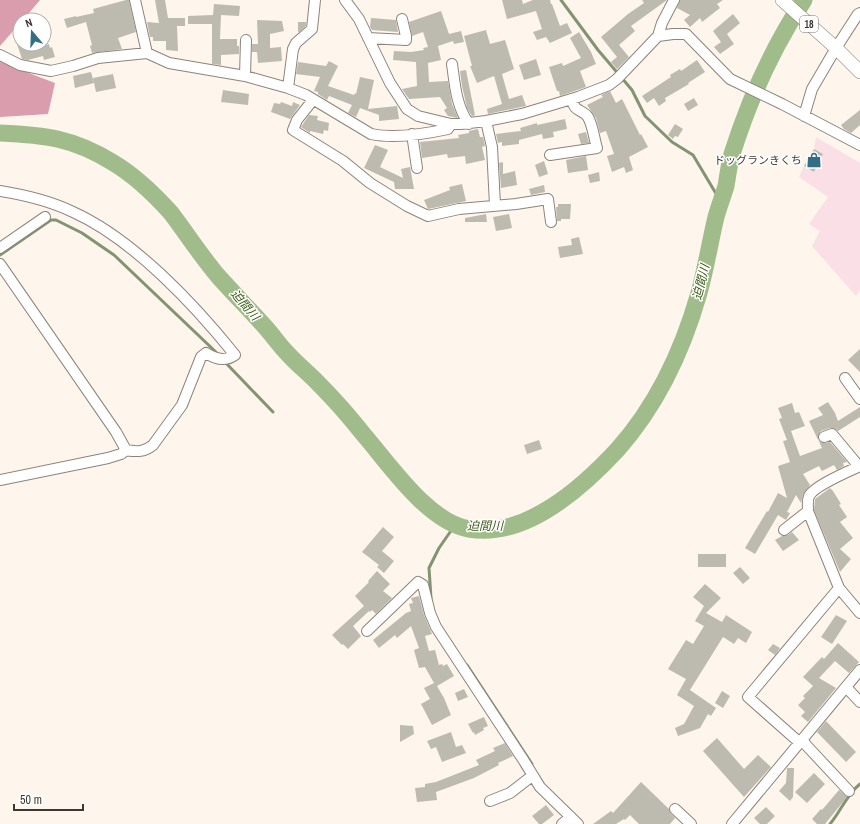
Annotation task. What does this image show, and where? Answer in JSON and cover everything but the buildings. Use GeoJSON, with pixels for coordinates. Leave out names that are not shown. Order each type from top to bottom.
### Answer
{"type":"FeatureCollection","features":[{"type":"Feature","properties":{"kind":"main road","name":"18"},"geometry":{"type":"LineString","coordinates":[[782,0],[836,48],[860,72]]}},
{"type":"Feature","properties":{"kind":"street"},"geometry":{"type":"LineString","coordinates":[[135,0],[147,53]]}},
{"type":"Feature","properties":{"kind":"street"},"geometry":{"type":"LineString","coordinates":[[288,88],[293,49],[296,43],[312,29],[315,0]]}},
{"type":"Feature","properties":{"kind":"street"},"geometry":{"type":"LineString","coordinates":[[344,0],[359,19],[390,83],[407,108],[418,116],[451,124],[469,124],[522,114],[572,99],[609,85],[658,36],[662,23],[674,0]]}},
{"type":"Feature","properties":{"kind":"street"},"geometry":{"type":"LineString","coordinates":[[804,116],[812,89],[836,48],[860,13]]}},
{"type":"Feature","properties":{"kind":"street"},"geometry":{"type":"LineString","coordinates":[[368,38],[406,40],[402,19]]}},
{"type":"Feature","properties":{"kind":"street"},"geometry":{"type":"LineString","coordinates":[[658,36],[686,34],[730,79],[860,145]]}},
{"type":"Feature","properties":{"kind":"street"},"geometry":{"type":"LineString","coordinates":[[245,76],[246,40]]}},
{"type":"Feature","properties":{"kind":"street"},"geometry":{"type":"LineString","coordinates":[[0,55],[20,65],[51,71],[98,58],[147,53],[169,63],[245,76],[288,88],[306,95],[371,134],[381,136],[426,133],[448,129],[451,124]]}},
{"type":"Feature","properties":{"kind":"street"},"geometry":{"type":"LineString","coordinates":[[452,64],[456,97],[465,119],[469,124]]}},
{"type":"Feature","properties":{"kind":"street"},"geometry":{"type":"LineString","coordinates":[[550,155],[597,148],[590,122],[586,115],[577,110],[572,99]]}},
{"type":"Feature","properties":{"kind":"street"},"geometry":{"type":"LineString","coordinates":[[313,100],[298,120],[293,130],[343,161],[365,179],[407,206],[428,216],[460,209],[516,204],[548,199],[552,222]]}},
{"type":"Feature","properties":{"kind":"street"},"geometry":{"type":"LineString","coordinates":[[486,121],[492,147],[495,205]]}},
{"type":"Feature","properties":{"kind":"street"},"geometry":{"type":"LineString","coordinates":[[412,134],[417,168]]}},
{"type":"Feature","properties":{"kind":"street"},"geometry":{"type":"LineString","coordinates":[[0,191],[21,195],[59,206],[83,217],[110,233],[153,268],[214,330],[235,355],[231,358],[219,360],[206,353],[203,354],[182,405],[153,445],[148,449],[137,452],[126,450],[121,454],[108,458],[0,480]]}},
{"type":"Feature","properties":{"kind":"street"},"geometry":{"type":"LineString","coordinates":[[0,248],[45,217]]}},
{"type":"Feature","properties":{"kind":"street"},"geometry":{"type":"LineString","coordinates":[[0,264],[116,432],[126,450]]}},
{"type":"Feature","properties":{"kind":"street"},"geometry":{"type":"LineString","coordinates":[[845,378],[860,399]]}},
{"type":"Feature","properties":{"kind":"street"},"geometry":{"type":"LineString","coordinates":[[824,437],[832,434],[859,467],[835,478],[810,494],[807,501],[808,511],[839,588],[860,613]]}},
{"type":"Feature","properties":{"kind":"street"},"geometry":{"type":"LineString","coordinates":[[784,530],[808,511]]}},
{"type":"Feature","properties":{"kind":"street"},"geometry":{"type":"LineString","coordinates":[[367,631],[418,582],[423,585],[430,613],[440,633],[504,729],[532,776],[540,787],[574,820],[562,824]]}},
{"type":"Feature","properties":{"kind":"street"},"geometry":{"type":"LineString","coordinates":[[839,588],[748,697],[806,745],[849,791]]}},
{"type":"Feature","properties":{"kind":"street"},"geometry":{"type":"LineString","coordinates":[[732,824],[802,742],[860,670]]}},
{"type":"Feature","properties":{"kind":"street"},"geometry":{"type":"LineString","coordinates":[[846,687],[860,702]]}},
{"type":"Feature","properties":{"kind":"street"},"geometry":{"type":"LineString","coordinates":[[490,802],[510,793],[532,776]]}},
{"type":"Feature","properties":{"kind":"street"},"geometry":{"type":"LineString","coordinates":[[675,809],[691,824]]}},
{"type":"Feature","properties":{"kind":"shaded area"},"geometry":{"type":"Polygon","coordinates":[[[0,0],[40,0],[30,12],[12,12],[12,32],[0,46],[0,0]]]}},
{"type":"Feature","properties":{"kind":"shaded area"},"geometry":{"type":"Polygon","coordinates":[[[0,62],[55,83],[48,114],[0,117],[0,62]]]}},
{"type":"Feature","properties":{"kind":"shaded area"},"geometry":{"type":"Polygon","coordinates":[[[816,137],[860,163],[860,290],[856,296],[812,246],[820,231],[809,224],[828,197],[799,177],[804,166],[814,172],[823,154],[814,149],[816,137]]]}},
{"type":"Feature","properties":{"kind":"waterway"},"geometry":{"type":"LineString","coordinates":[[561,0],[598,50],[632,90],[645,116],[672,142],[693,155],[721,202]]}},
{"type":"Feature","properties":{"kind":"waterway","name":"迫間川"},"geometry":{"type":"LineString","coordinates":[[0,133],[31,135],[58,139],[71,143],[98,154],[120,167],[136,179],[171,213],[218,276],[267,329],[285,351],[341,407],[411,491],[439,516],[454,524],[469,529],[490,530],[511,526],[532,518],[570,494],[588,479],[618,449],[632,432],[657,395],[677,355],[693,314],[716,217],[726,186],[731,158],[746,114],[772,55],[804,0]]}},
{"type":"Feature","properties":{"kind":"waterway"},"geometry":{"type":"LineString","coordinates":[[0,255],[51,220],[56,220],[82,233],[114,255],[218,354]]}},
{"type":"Feature","properties":{"kind":"waterway"},"geometry":{"type":"LineString","coordinates":[[224,361],[273,412]]}},
{"type":"Feature","properties":{"kind":"waterway"},"geometry":{"type":"LineString","coordinates":[[431,598],[429,568],[439,548],[455,525]]}},
{"type":"Feature","properties":{"kind":"waterway"},"geometry":{"type":"LineString","coordinates":[[467,665],[532,764]]}},
{"type":"Feature","properties":{"kind":"waterway"},"geometry":{"type":"LineString","coordinates":[[830,824],[851,793],[860,784]]}},
{"type":"Feature","properties":{"kind":"place","name":"ドッグランきくち"},"geometry":{"type":"Point","coordinates":[814,160]}}]}
